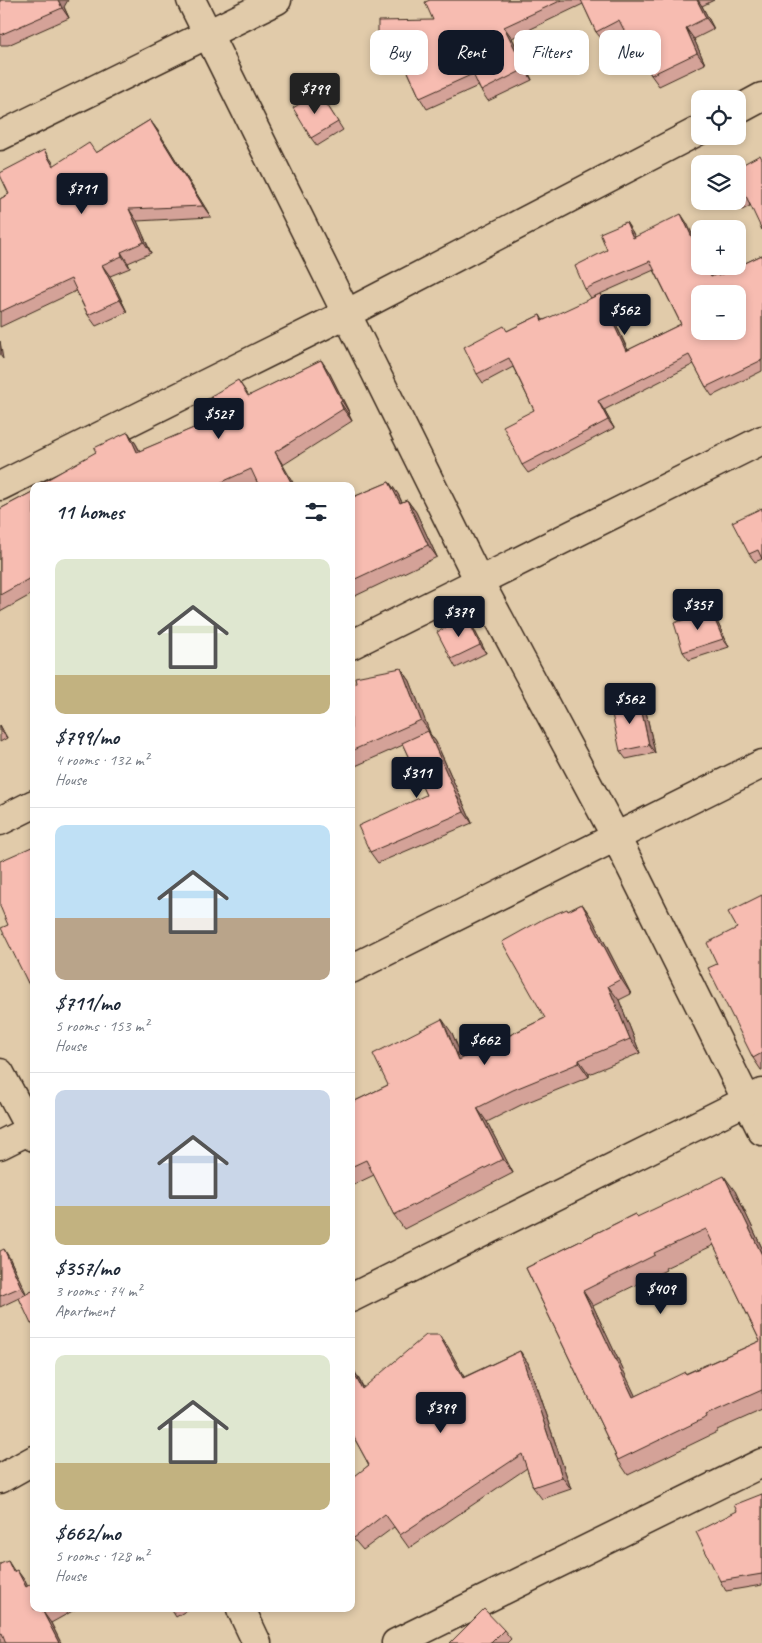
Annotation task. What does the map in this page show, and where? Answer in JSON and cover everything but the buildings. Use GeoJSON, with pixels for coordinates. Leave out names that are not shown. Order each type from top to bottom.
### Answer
{"type":"FeatureCollection","features":[{"type":"Feature","properties":{"kind":"street"},"geometry":{"type":"LineString","coordinates":[[191,0],[479,581],[755,1097],[762,1132]]}},
{"type":"Feature","properties":{"kind":"street"},"geometry":{"type":"LineString","coordinates":[[0,136],[277,0]]}},
{"type":"Feature","properties":{"kind":"street"},"geometry":{"type":"LineString","coordinates":[[746,106],[762,98]]}},
{"type":"Feature","properties":{"kind":"street"},"geometry":{"type":"LineString","coordinates":[[0,486],[346,314],[691,135]]}},
{"type":"Feature","properties":{"kind":"street"},"geometry":{"type":"LineString","coordinates":[[355,643],[762,440]]}},
{"type":"Feature","properties":{"kind":"street"},"geometry":{"type":"LineString","coordinates":[[355,967],[762,764]]}},
{"type":"Feature","properties":{"kind":"street"},"geometry":{"type":"LineString","coordinates":[[0,821],[30,806]]}},
{"type":"Feature","properties":{"kind":"street"},"geometry":{"type":"LineString","coordinates":[[0,1073],[30,1126]]}},
{"type":"Feature","properties":{"kind":"street"},"geometry":{"type":"LineString","coordinates":[[355,1296],[755,1097]]}},
{"type":"Feature","properties":{"kind":"street"},"geometry":{"type":"LineString","coordinates":[[0,1146],[30,1132]]}},
{"type":"Feature","properties":{"kind":"street"},"geometry":{"type":"LineString","coordinates":[[0,1479],[30,1462]]}},
{"type":"Feature","properties":{"kind":"street"},"geometry":{"type":"LineString","coordinates":[[396,1643],[762,1463]]}},
{"type":"Feature","properties":{"kind":"street"},"geometry":{"type":"LineString","coordinates":[[242,1612],[258,1643]]}}]}
